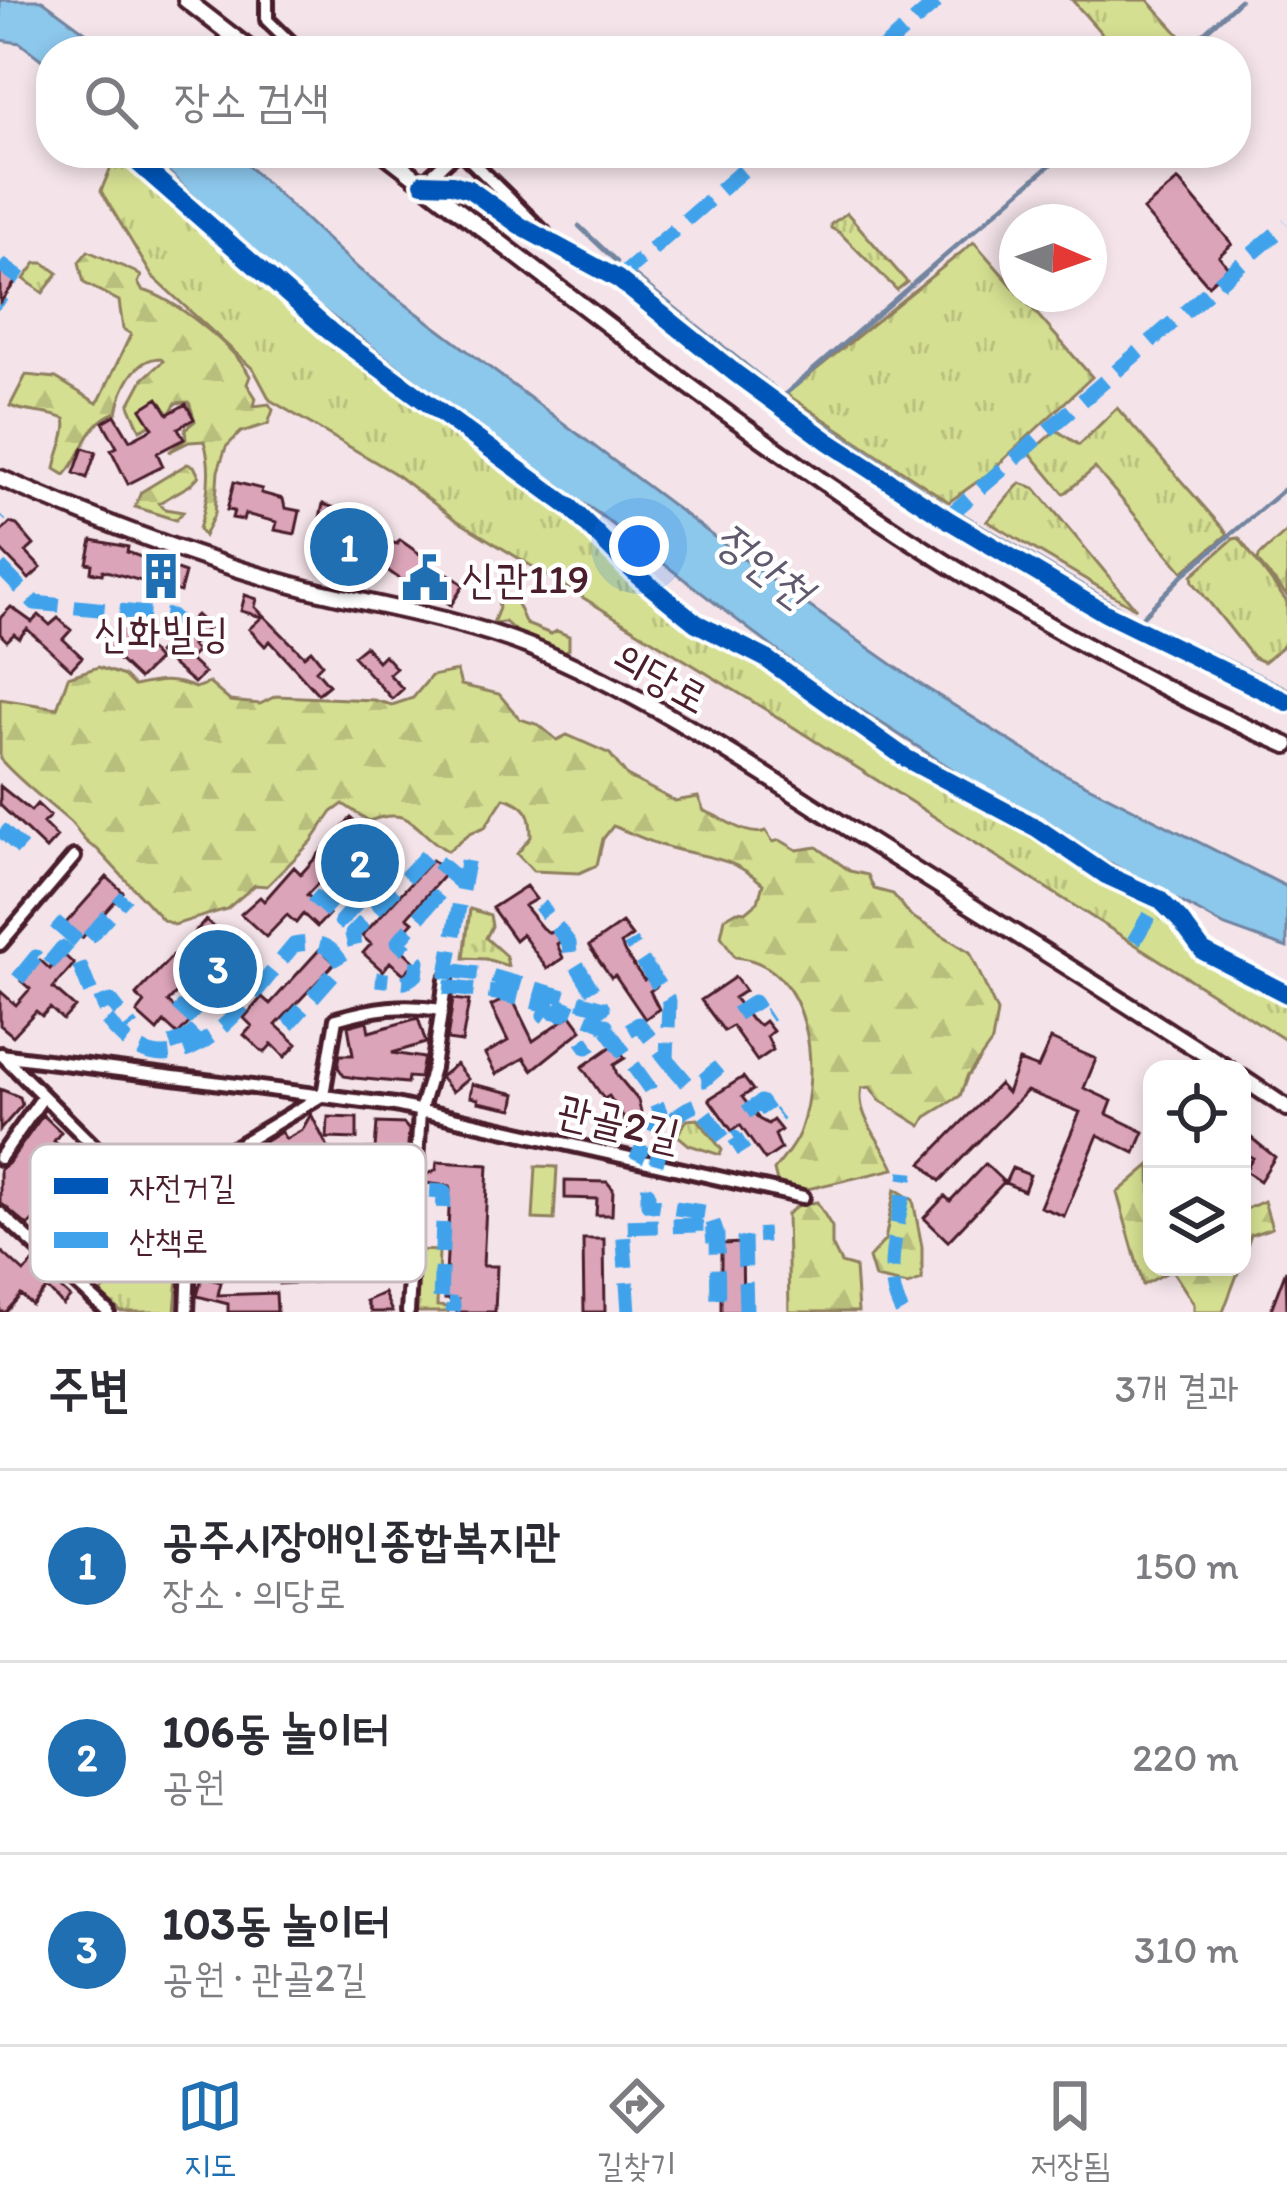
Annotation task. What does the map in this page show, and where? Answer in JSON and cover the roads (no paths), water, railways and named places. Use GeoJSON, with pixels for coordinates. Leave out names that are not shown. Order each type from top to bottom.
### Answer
{"type":"FeatureCollection","features":[{"type":"Feature","properties":{"kind":"main road"},"geometry":{"type":"LineString","coordinates":[[186,0],[233,36]]}},
{"type":"Feature","properties":{"kind":"main road"},"geometry":{"type":"LineString","coordinates":[[403,168],[787,460],[859,508],[1084,646],[1287,746]]}},
{"type":"Feature","properties":{"kind":"main road","name":"의당로"},"geometry":{"type":"LineString","coordinates":[[0,478],[186,550],[304,588],[523,644],[589,673],[644,701],[810,803],[1214,1060]]}},
{"type":"Feature","properties":{"kind":"main road"},"geometry":{"type":"LineString","coordinates":[[1251,1084],[1287,1108]]}},
{"type":"Feature","properties":{"kind":"street"},"geometry":{"type":"LineString","coordinates":[[267,0],[267,20],[283,36]]}},
{"type":"Feature","properties":{"kind":"street"},"geometry":{"type":"LineString","coordinates":[[422,183],[439,168]]}},
{"type":"Feature","properties":{"kind":"street"},"geometry":{"type":"LineString","coordinates":[[475,168],[559,246]]}},
{"type":"Feature","properties":{"kind":"street"},"geometry":{"type":"LineString","coordinates":[[422,183],[469,189],[522,227],[617,279],[735,373],[950,521],[1105,613],[1287,702]]}},
{"type":"Feature","properties":{"kind":"street"},"geometry":{"type":"LineString","coordinates":[[0,944],[74,857]]}},
{"type":"Feature","properties":{"kind":"street"},"geometry":{"type":"LineString","coordinates":[[418,1144],[420,1111],[434,1068],[446,980]]}},
{"type":"Feature","properties":{"kind":"street"},"geometry":{"type":"LineString","coordinates":[[240,1144],[323,1094],[335,1019],[378,1006],[408,1004],[442,1010]]}},
{"type":"Feature","properties":{"kind":"street"},"geometry":{"type":"LineString","coordinates":[[0,1054],[92,1144]]}},
{"type":"Feature","properties":{"kind":"street","name":"관골2길"},"geometry":{"type":"LineString","coordinates":[[0,1054],[323,1094],[420,1111],[803,1197]]}},
{"type":"Feature","properties":{"kind":"street"},"geometry":{"type":"LineString","coordinates":[[0,1158],[43,1097]]}},
{"type":"Feature","properties":{"kind":"street"},"geometry":{"type":"LineString","coordinates":[[0,1214],[30,1241]]}},
{"type":"Feature","properties":{"kind":"street"},"geometry":{"type":"LineString","coordinates":[[76,1282],[109,1312]]}},
{"type":"Feature","properties":{"kind":"street"},"geometry":{"type":"LineString","coordinates":[[187,1312],[188,1282]]}},
{"type":"Feature","properties":{"kind":"street"},"geometry":{"type":"LineString","coordinates":[[408,1312],[410,1282]]}},
{"type":"Feature","properties":{"kind":"water"},"geometry":{"type":"Polygon","coordinates":[[[0,0],[42,0],[91,36],[36,36],[36,55],[20,43],[0,40],[0,0]]]}},
{"type":"Feature","properties":{"kind":"water"},"geometry":{"type":"Polygon","coordinates":[[[165,168],[250,168],[360,270],[772,580],[920,684],[1053,768],[1287,887],[1287,948],[1225,926],[1094,854],[992,795],[818,682],[257,257],[165,168]]]}},
{"type":"Feature","properties":{"kind":"waterway"},"geometry":{"type":"LineString","coordinates":[[1200,36],[1240,0]]}},
{"type":"Feature","properties":{"kind":"waterway"},"geometry":{"type":"LineString","coordinates":[[945,504],[783,396],[1047,168]]}},
{"type":"Feature","properties":{"kind":"waterway"},"geometry":{"type":"LineString","coordinates":[[579,226],[617,262]]}},
{"type":"Feature","properties":{"kind":"waterway"},"geometry":{"type":"LineString","coordinates":[[631,273],[774,388]]}},
{"type":"Feature","properties":{"kind":"waterway"},"geometry":{"type":"LineString","coordinates":[[1140,619],[1184,574],[1287,487]]}},
{"type":"Feature","properties":{"kind":"waterway"},"geometry":{"type":"LineString","coordinates":[[961,514],[1130,614],[1177,636]]}},
{"type":"Feature","properties":{"kind":"waterway"},"geometry":{"type":"LineString","coordinates":[[1193,644],[1287,689]]}},
{"type":"Feature","properties":{"kind":"place","name":"공주시장애인종합복지관"},"geometry":{"type":"Point","coordinates":[349,547]}},
{"type":"Feature","properties":{"kind":"place","name":"신화빌딩"},"geometry":{"type":"Point","coordinates":[161,576]}},
{"type":"Feature","properties":{"kind":"place","name":"신관119"},"geometry":{"type":"Point","coordinates":[425,578]}},
{"type":"Feature","properties":{"kind":"place","name":"106동 놀이터"},"geometry":{"type":"Point","coordinates":[360,863]}},
{"type":"Feature","properties":{"kind":"place","name":"103동 놀이터"},"geometry":{"type":"Point","coordinates":[218,969]}},
{"type":"Feature","properties":{"kind":"water label","name":"정안천"},"geometry":{"type":"Point","coordinates":[764,564]}}]}
